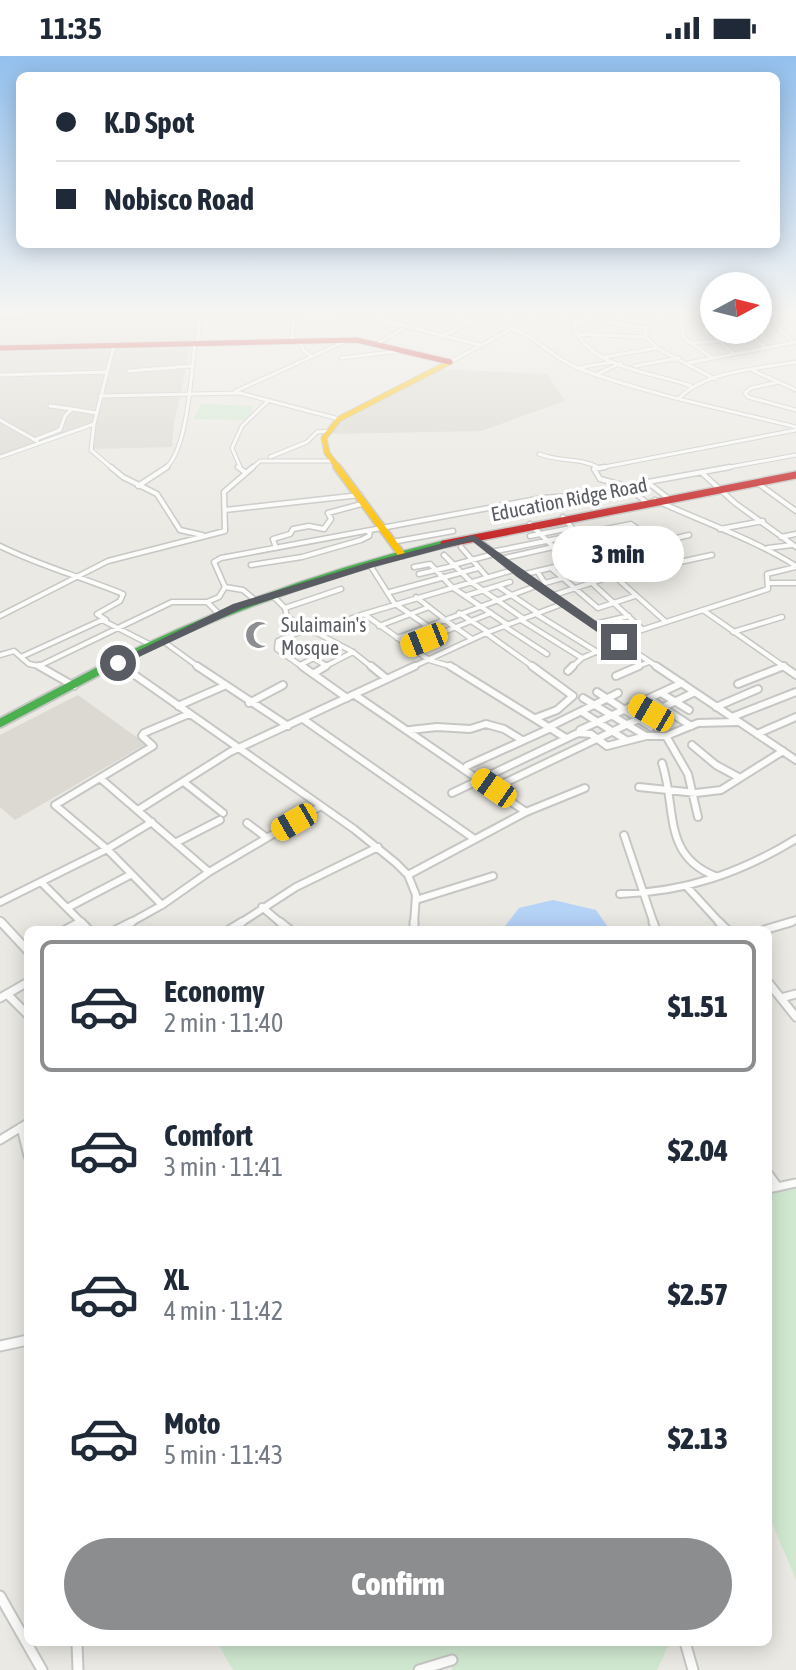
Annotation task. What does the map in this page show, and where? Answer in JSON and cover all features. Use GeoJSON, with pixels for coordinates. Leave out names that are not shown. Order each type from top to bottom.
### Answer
{"type":"FeatureCollection","features":[{"type":"Feature","properties":{"kind":"street"},"geometry":{"type":"LineString","coordinates":[[102,388],[91,450],[138,486],[157,494],[180,530],[206,536]]}},
{"type":"Feature","properties":{"kind":"street"},"geometry":{"type":"LineString","coordinates":[[138,486],[170,465],[181,441],[189,388]]}},
{"type":"Feature","properties":{"kind":"street"},"geometry":{"type":"LineString","coordinates":[[233,392],[241,388]]}},
{"type":"Feature","properties":{"kind":"street"},"geometry":{"type":"LineString","coordinates":[[399,388],[339,419],[323,443],[402,555]]}},
{"type":"Feature","properties":{"kind":"street"},"geometry":{"type":"LineString","coordinates":[[638,394],[647,388]]}},
{"type":"Feature","properties":{"kind":"street"},"geometry":{"type":"LineString","coordinates":[[648,388],[796,429]]}},
{"type":"Feature","properties":{"kind":"street"},"geometry":{"type":"LineString","coordinates":[[680,397],[689,388]]}},
{"type":"Feature","properties":{"kind":"street"},"geometry":{"type":"LineString","coordinates":[[751,388],[745,393],[748,397],[796,410]]}},
{"type":"Feature","properties":{"kind":"street"},"geometry":{"type":"LineString","coordinates":[[100,396],[233,392],[339,419]]}},
{"type":"Feature","properties":{"kind":"street"},"geometry":{"type":"LineString","coordinates":[[246,473],[238,467],[234,443],[242,426],[268,401]]}},
{"type":"Feature","properties":{"kind":"street"},"geometry":{"type":"LineString","coordinates":[[50,406],[97,413]]}},
{"type":"Feature","properties":{"kind":"street"},"geometry":{"type":"LineString","coordinates":[[34,440],[60,430],[65,416],[72,409]]}},
{"type":"Feature","properties":{"kind":"street"},"geometry":{"type":"LineString","coordinates":[[0,420],[40,443]]}},
{"type":"Feature","properties":{"kind":"street"},"geometry":{"type":"LineString","coordinates":[[0,457],[94,424]]}},
{"type":"Feature","properties":{"kind":"street"},"geometry":{"type":"LineString","coordinates":[[796,429],[594,469],[600,479],[626,486],[651,501],[768,548],[796,567]]}},
{"type":"Feature","properties":{"kind":"street"},"geometry":{"type":"LineString","coordinates":[[0,616],[76,575],[119,557],[225,531],[224,492],[263,460],[307,442],[317,432],[329,431]]}},
{"type":"Feature","properties":{"kind":"street"},"geometry":{"type":"LineString","coordinates":[[539,454],[552,459],[582,459],[600,468]]}},
{"type":"Feature","properties":{"kind":"street"},"geometry":{"type":"LineString","coordinates":[[626,486],[796,455]]}},
{"type":"Feature","properties":{"kind":"street"},"geometry":{"type":"LineString","coordinates":[[263,460],[333,461]]}},
{"type":"Feature","properties":{"kind":"street"},"geometry":{"type":"LineString","coordinates":[[702,473],[717,488],[794,546]]}},
{"type":"Feature","properties":{"kind":"street","name":"Education Ridge Road"},"geometry":{"type":"LineString","coordinates":[[0,723],[219,614],[255,600],[402,555],[530,524],[796,475]]}},
{"type":"Feature","properties":{"kind":"street"},"geometry":{"type":"LineString","coordinates":[[647,482],[668,498]]}},
{"type":"Feature","properties":{"kind":"street"},"geometry":{"type":"LineString","coordinates":[[756,482],[796,511]]}},
{"type":"Feature","properties":{"kind":"street"},"geometry":{"type":"LineString","coordinates":[[225,587],[215,569],[215,560],[542,498],[570,496]]}},
{"type":"Feature","properties":{"kind":"street"},"geometry":{"type":"LineString","coordinates":[[225,510],[363,499]]}},
{"type":"Feature","properties":{"kind":"street"},"geometry":{"type":"LineString","coordinates":[[276,548],[273,539],[290,534],[293,529],[309,526],[324,529],[331,519],[328,513],[363,499]]}},
{"type":"Feature","properties":{"kind":"street"},"geometry":{"type":"LineString","coordinates":[[783,502],[796,500]]}},
{"type":"Feature","properties":{"kind":"street"},"geometry":{"type":"LineString","coordinates":[[563,517],[578,539],[615,577],[666,622]]}},
{"type":"Feature","properties":{"kind":"street"},"geometry":{"type":"LineString","coordinates":[[720,529],[763,521]]}},
{"type":"Feature","properties":{"kind":"street"},"geometry":{"type":"LineString","coordinates":[[530,524],[570,563]]}},
{"type":"Feature","properties":{"kind":"street"},"geometry":{"type":"LineString","coordinates":[[500,559],[631,524],[657,543]]}},
{"type":"Feature","properties":{"kind":"street"},"geometry":{"type":"LineString","coordinates":[[530,536],[571,528]]}},
{"type":"Feature","properties":{"kind":"street"},"geometry":{"type":"LineString","coordinates":[[251,565],[302,557],[361,540],[369,536],[370,531]]}},
{"type":"Feature","properties":{"kind":"street"},"geometry":{"type":"LineString","coordinates":[[392,542],[453,531]]}},
{"type":"Feature","properties":{"kind":"street"},"geometry":{"type":"LineString","coordinates":[[596,532],[621,551]]}},
{"type":"Feature","properties":{"kind":"street"},"geometry":{"type":"LineString","coordinates":[[781,537],[796,534]]}},
{"type":"Feature","properties":{"kind":"street"},"geometry":{"type":"LineString","coordinates":[[521,575],[689,535]]}},
{"type":"Feature","properties":{"kind":"street"},"geometry":{"type":"LineString","coordinates":[[474,537],[513,570],[539,584],[562,604],[796,760]]}},
{"type":"Feature","properties":{"kind":"street"},"geometry":{"type":"LineString","coordinates":[[419,574],[548,539],[578,539]]}},
{"type":"Feature","properties":{"kind":"street"},"geometry":{"type":"LineString","coordinates":[[0,546],[41,566],[76,575],[125,596],[98,613],[118,628],[158,644],[288,726]]}},
{"type":"Feature","properties":{"kind":"street"},"geometry":{"type":"LineString","coordinates":[[768,548],[794,546]]}},
{"type":"Feature","properties":{"kind":"street"},"geometry":{"type":"LineString","coordinates":[[487,577],[463,550],[446,556],[471,582],[582,658]]}},
{"type":"Feature","properties":{"kind":"street"},"geometry":{"type":"LineString","coordinates":[[551,596],[575,587],[712,555]]}},
{"type":"Feature","properties":{"kind":"street"},"geometry":{"type":"LineString","coordinates":[[426,582],[413,566],[430,564],[452,587],[547,654]]}},
{"type":"Feature","properties":{"kind":"street"},"geometry":{"type":"LineString","coordinates":[[370,565],[390,592],[394,603],[427,625]]}},
{"type":"Feature","properties":{"kind":"street"},"geometry":{"type":"LineString","coordinates":[[551,567],[599,608],[635,596]]}},
{"type":"Feature","properties":{"kind":"street"},"geometry":{"type":"LineString","coordinates":[[568,671],[582,658],[642,629],[768,589],[767,574],[796,567]]}},
{"type":"Feature","properties":{"kind":"street"},"geometry":{"type":"LineString","coordinates":[[390,592],[478,568]]}},
{"type":"Feature","properties":{"kind":"street"},"geometry":{"type":"LineString","coordinates":[[347,698],[276,647],[278,641],[394,603],[513,570]]}},
{"type":"Feature","properties":{"kind":"street"},"geometry":{"type":"LineString","coordinates":[[537,571],[539,584]]}},
{"type":"Feature","properties":{"kind":"street"},"geometry":{"type":"LineString","coordinates":[[397,638],[443,618],[563,578]]}},
{"type":"Feature","properties":{"kind":"street"},"geometry":{"type":"LineString","coordinates":[[465,596],[510,582]]}},
{"type":"Feature","properties":{"kind":"street"},"geometry":{"type":"LineString","coordinates":[[552,583],[559,593]]}},
{"type":"Feature","properties":{"kind":"street"},"geometry":{"type":"LineString","coordinates":[[592,583],[642,629]]}},
{"type":"Feature","properties":{"kind":"street"},"geometry":{"type":"LineString","coordinates":[[768,583],[796,583]]}},
{"type":"Feature","properties":{"kind":"street"},"geometry":{"type":"LineString","coordinates":[[498,586],[610,660]]}},
{"type":"Feature","properties":{"kind":"street"},"geometry":{"type":"LineString","coordinates":[[225,587],[243,590],[255,600]]}},
{"type":"Feature","properties":{"kind":"street"},"geometry":{"type":"LineString","coordinates":[[39,666],[172,602],[207,602],[219,597],[225,587]]}},
{"type":"Feature","properties":{"kind":"street"},"geometry":{"type":"LineString","coordinates":[[285,608],[341,589]]}},
{"type":"Feature","properties":{"kind":"street"},"geometry":{"type":"LineString","coordinates":[[272,595],[285,608],[287,617],[353,652],[387,679]]}},
{"type":"Feature","properties":{"kind":"street"},"geometry":{"type":"LineString","coordinates":[[416,597],[472,639]]}},
{"type":"Feature","properties":{"kind":"street"},"geometry":{"type":"LineString","coordinates":[[207,602],[219,614]]}},
{"type":"Feature","properties":{"kind":"street"},"geometry":{"type":"LineString","coordinates":[[138,810],[185,783],[201,768],[240,748],[472,639],[562,604]]}},
{"type":"Feature","properties":{"kind":"street"},"geometry":{"type":"LineString","coordinates":[[379,626],[429,607]]}},
{"type":"Feature","properties":{"kind":"street"},"geometry":{"type":"LineString","coordinates":[[409,646],[509,608]]}},
{"type":"Feature","properties":{"kind":"street"},"geometry":{"type":"LineString","coordinates":[[703,610],[796,675]]}},
{"type":"Feature","properties":{"kind":"street"},"geometry":{"type":"LineString","coordinates":[[459,613],[573,696],[557,710],[536,718]]}},
{"type":"Feature","properties":{"kind":"street"},"geometry":{"type":"LineString","coordinates":[[364,614],[429,660],[456,668],[566,738]]}},
{"type":"Feature","properties":{"kind":"street"},"geometry":{"type":"LineString","coordinates":[[595,624],[629,616]]}},
{"type":"Feature","properties":{"kind":"street"},"geometry":{"type":"LineString","coordinates":[[733,632],[782,617]]}},
{"type":"Feature","properties":{"kind":"street"},"geometry":{"type":"LineString","coordinates":[[21,657],[106,620]]}},
{"type":"Feature","properties":{"kind":"street"},"geometry":{"type":"LineString","coordinates":[[412,631],[424,640]]}},
{"type":"Feature","properties":{"kind":"street"},"geometry":{"type":"LineString","coordinates":[[0,655],[14,651],[29,664],[39,666],[74,686]]}},
{"type":"Feature","properties":{"kind":"street"},"geometry":{"type":"LineString","coordinates":[[313,674],[353,652]]}},
{"type":"Feature","properties":{"kind":"street"},"geometry":{"type":"LineString","coordinates":[[300,665],[314,658],[326,666]]}},
{"type":"Feature","properties":{"kind":"street"},"geometry":{"type":"LineString","coordinates":[[616,676],[649,662]]}},
{"type":"Feature","properties":{"kind":"street"},"geometry":{"type":"LineString","coordinates":[[118,663],[378,847],[408,875],[416,900],[414,926]]}},
{"type":"Feature","properties":{"kind":"street"},"geometry":{"type":"LineString","coordinates":[[738,684],[784,666]]}},
{"type":"Feature","properties":{"kind":"street"},"geometry":{"type":"LineString","coordinates":[[452,793],[682,683]]}},
{"type":"Feature","properties":{"kind":"street"},"geometry":{"type":"LineString","coordinates":[[249,703],[283,685]]}},
{"type":"Feature","properties":{"kind":"street"},"geometry":{"type":"LineString","coordinates":[[178,706],[224,686]]}},
{"type":"Feature","properties":{"kind":"street"},"geometry":{"type":"LineString","coordinates":[[716,707],[758,689]]}},
{"type":"Feature","properties":{"kind":"street"},"geometry":{"type":"LineString","coordinates":[[597,692],[651,727]]}},
{"type":"Feature","properties":{"kind":"street"},"geometry":{"type":"LineString","coordinates":[[494,788],[695,692]]}},
{"type":"Feature","properties":{"kind":"street"},"geometry":{"type":"LineString","coordinates":[[467,766],[618,693]]}},
{"type":"Feature","properties":{"kind":"street"},"geometry":{"type":"LineString","coordinates":[[661,693],[689,710]]}},
{"type":"Feature","properties":{"kind":"street"},"geometry":{"type":"LineString","coordinates":[[732,717],[794,694]]}},
{"type":"Feature","properties":{"kind":"street"},"geometry":{"type":"LineString","coordinates":[[355,695],[526,812]]}},
{"type":"Feature","properties":{"kind":"street"},"geometry":{"type":"LineString","coordinates":[[583,698],[646,736]]}},
{"type":"Feature","properties":{"kind":"street"},"geometry":{"type":"LineString","coordinates":[[650,699],[691,726]]}},
{"type":"Feature","properties":{"kind":"street"},"geometry":{"type":"LineString","coordinates":[[636,705],[651,713]]}},
{"type":"Feature","properties":{"kind":"street"},"geometry":{"type":"LineString","coordinates":[[582,712],[626,740]]}},
{"type":"Feature","properties":{"kind":"street"},"geometry":{"type":"LineString","coordinates":[[162,905],[107,849],[55,805],[153,746],[142,736],[144,733],[189,714]]}},
{"type":"Feature","properties":{"kind":"street"},"geometry":{"type":"LineString","coordinates":[[757,734],[796,717]]}},
{"type":"Feature","properties":{"kind":"street"},"geometry":{"type":"LineString","coordinates":[[303,719],[473,838]]}},
{"type":"Feature","properties":{"kind":"street"},"geometry":{"type":"LineString","coordinates":[[578,733],[591,734],[613,746],[646,736],[666,736],[691,726],[738,722]]}},
{"type":"Feature","properties":{"kind":"street"},"geometry":{"type":"LineString","coordinates":[[410,730],[437,727],[470,729],[486,724],[504,729],[522,740]]}},
{"type":"Feature","properties":{"kind":"street"},"geometry":{"type":"LineString","coordinates":[[666,736],[683,760],[696,793],[698,817]]}},
{"type":"Feature","properties":{"kind":"street"},"geometry":{"type":"LineString","coordinates":[[692,745],[716,765],[740,778]]}},
{"type":"Feature","properties":{"kind":"street"},"geometry":{"type":"LineString","coordinates":[[639,787],[696,793],[721,790],[783,751]]}},
{"type":"Feature","properties":{"kind":"street"},"geometry":{"type":"LineString","coordinates":[[662,763],[670,788],[676,840],[684,860],[696,871],[718,877]]}},
{"type":"Feature","properties":{"kind":"street"},"geometry":{"type":"LineString","coordinates":[[100,778],[209,872]]}},
{"type":"Feature","properties":{"kind":"street"},"geometry":{"type":"LineString","coordinates":[[175,843],[221,817],[185,783]]}},
{"type":"Feature","properties":{"kind":"street"},"geometry":{"type":"LineString","coordinates":[[408,875],[473,838],[585,788]]}},
{"type":"Feature","properties":{"kind":"street"},"geometry":{"type":"LineString","coordinates":[[123,926],[321,806]]}},
{"type":"Feature","properties":{"kind":"street"},"geometry":{"type":"LineString","coordinates":[[0,902],[107,849],[152,822]]}},
{"type":"Feature","properties":{"kind":"street"},"geometry":{"type":"LineString","coordinates":[[247,823],[267,838]]}},
{"type":"Feature","properties":{"kind":"street"},"geometry":{"type":"LineString","coordinates":[[624,835],[629,858],[655,926]]}},
{"type":"Feature","properties":{"kind":"street"},"geometry":{"type":"LineString","coordinates":[[620,894],[645,895],[688,888],[727,876],[763,861],[796,839]]}},
{"type":"Feature","properties":{"kind":"street"},"geometry":{"type":"LineString","coordinates":[[235,926],[296,887],[378,847]]}},
{"type":"Feature","properties":{"kind":"street"},"geometry":{"type":"LineString","coordinates":[[67,908],[130,875]]}},
{"type":"Feature","properties":{"kind":"street"},"geometry":{"type":"LineString","coordinates":[[416,900],[493,876]]}},
{"type":"Feature","properties":{"kind":"street"},"geometry":{"type":"LineString","coordinates":[[41,882],[84,926]]}},
{"type":"Feature","properties":{"kind":"street"},"geometry":{"type":"LineString","coordinates":[[688,888],[723,926]]}},
{"type":"Feature","properties":{"kind":"street"},"geometry":{"type":"LineString","coordinates":[[262,907],[285,926]]}},
{"type":"Feature","properties":{"kind":"street"},"geometry":{"type":"LineString","coordinates":[[772,928],[796,920]]}},
{"type":"Feature","properties":{"kind":"street"},"geometry":{"type":"LineString","coordinates":[[0,921],[24,947]]}},
{"type":"Feature","properties":{"kind":"street"},"geometry":{"type":"LineString","coordinates":[[72,926],[80,922]]}},
{"type":"Feature","properties":{"kind":"street"},"geometry":{"type":"LineString","coordinates":[[24,984],[4,996],[24,1012]]}},
{"type":"Feature","properties":{"kind":"street"},"geometry":{"type":"LineString","coordinates":[[772,987],[796,1017]]}},
{"type":"Feature","properties":{"kind":"street"},"geometry":{"type":"LineString","coordinates":[[781,998],[796,994]]}},
{"type":"Feature","properties":{"kind":"street"},"geometry":{"type":"LineString","coordinates":[[0,1140],[24,1126]]}},
{"type":"Feature","properties":{"kind":"street"},"geometry":{"type":"LineString","coordinates":[[772,1179],[778,1187]]}},
{"type":"Feature","properties":{"kind":"street"},"geometry":{"type":"LineString","coordinates":[[772,1188],[796,1183]]}},
{"type":"Feature","properties":{"kind":"street"},"geometry":{"type":"LineString","coordinates":[[0,1346],[24,1341]]}},
{"type":"Feature","properties":{"kind":"street"},"geometry":{"type":"LineString","coordinates":[[0,1596],[24,1638]]}},
{"type":"Feature","properties":{"kind":"street"},"geometry":{"type":"LineString","coordinates":[[28,1646],[42,1670]]}},
{"type":"Feature","properties":{"kind":"street"},"geometry":{"type":"LineString","coordinates":[[77,1646],[78,1670]]}},
{"type":"Feature","properties":{"kind":"street"},"geometry":{"type":"LineString","coordinates":[[686,1646],[693,1670]]}},
{"type":"Feature","properties":{"kind":"street"},"geometry":{"type":"LineString","coordinates":[[419,1670],[452,1660]]}},
{"type":"Feature","properties":{"kind":"shaded area"},"geometry":{"type":"Polygon","coordinates":[[[0,388],[182,388],[172,447],[92,449],[94,423],[0,455],[0,388]]]}},
{"type":"Feature","properties":{"kind":"shaded area"},"geometry":{"type":"Polygon","coordinates":[[[402,388],[557,388],[565,401],[481,431],[331,434],[342,420],[402,388]]]}},
{"type":"Feature","properties":{"kind":"shaded area"},"geometry":{"type":"Polygon","coordinates":[[[78,695],[146,744],[15,820],[0,807],[0,735],[78,695]]]}},
{"type":"Feature","properties":{"kind":"green space"},"geometry":{"type":"Polygon","coordinates":[[[201,404],[253,406],[248,420],[194,419],[201,404]]]}},
{"type":"Feature","properties":{"kind":"green space"},"geometry":{"type":"Polygon","coordinates":[[[796,1188],[796,1580],[772,1523],[772,1193],[796,1188]]]}},
{"type":"Feature","properties":{"kind":"green space"},"geometry":{"type":"Polygon","coordinates":[[[219,1646],[668,1646],[657,1670],[452,1670],[451,1663],[430,1670],[233,1670],[219,1646]]]}},
{"type":"Feature","properties":{"kind":"water"},"geometry":{"type":"Polygon","coordinates":[[[553,900],[596,910],[607,926],[505,926],[519,908],[553,900]]]}},
{"type":"Feature","properties":{"kind":"traffic: fast"},"geometry":{"type":"LineString","coordinates":[[0,723],[150,645],[230,609],[321,577],[444,544]]}},
{"type":"Feature","properties":{"kind":"traffic: slow"},"geometry":{"type":"LineString","coordinates":[[399,388],[339,419],[324,438],[327,453],[402,555]]}},
{"type":"Feature","properties":{"kind":"traffic: jam"},"geometry":{"type":"LineString","coordinates":[[444,544],[796,475]]}},
{"type":"Feature","properties":{"kind":"place","name":"Sulaimain's Mosque"},"geometry":{"type":"Point","coordinates":[259,635]}},
{"type":"Feature","properties":{"kind":"route"},"geometry":{"type":"LineString","coordinates":[[118,663],[219,614],[285,590],[474,537],[521,575],[619,642]]}}]}
